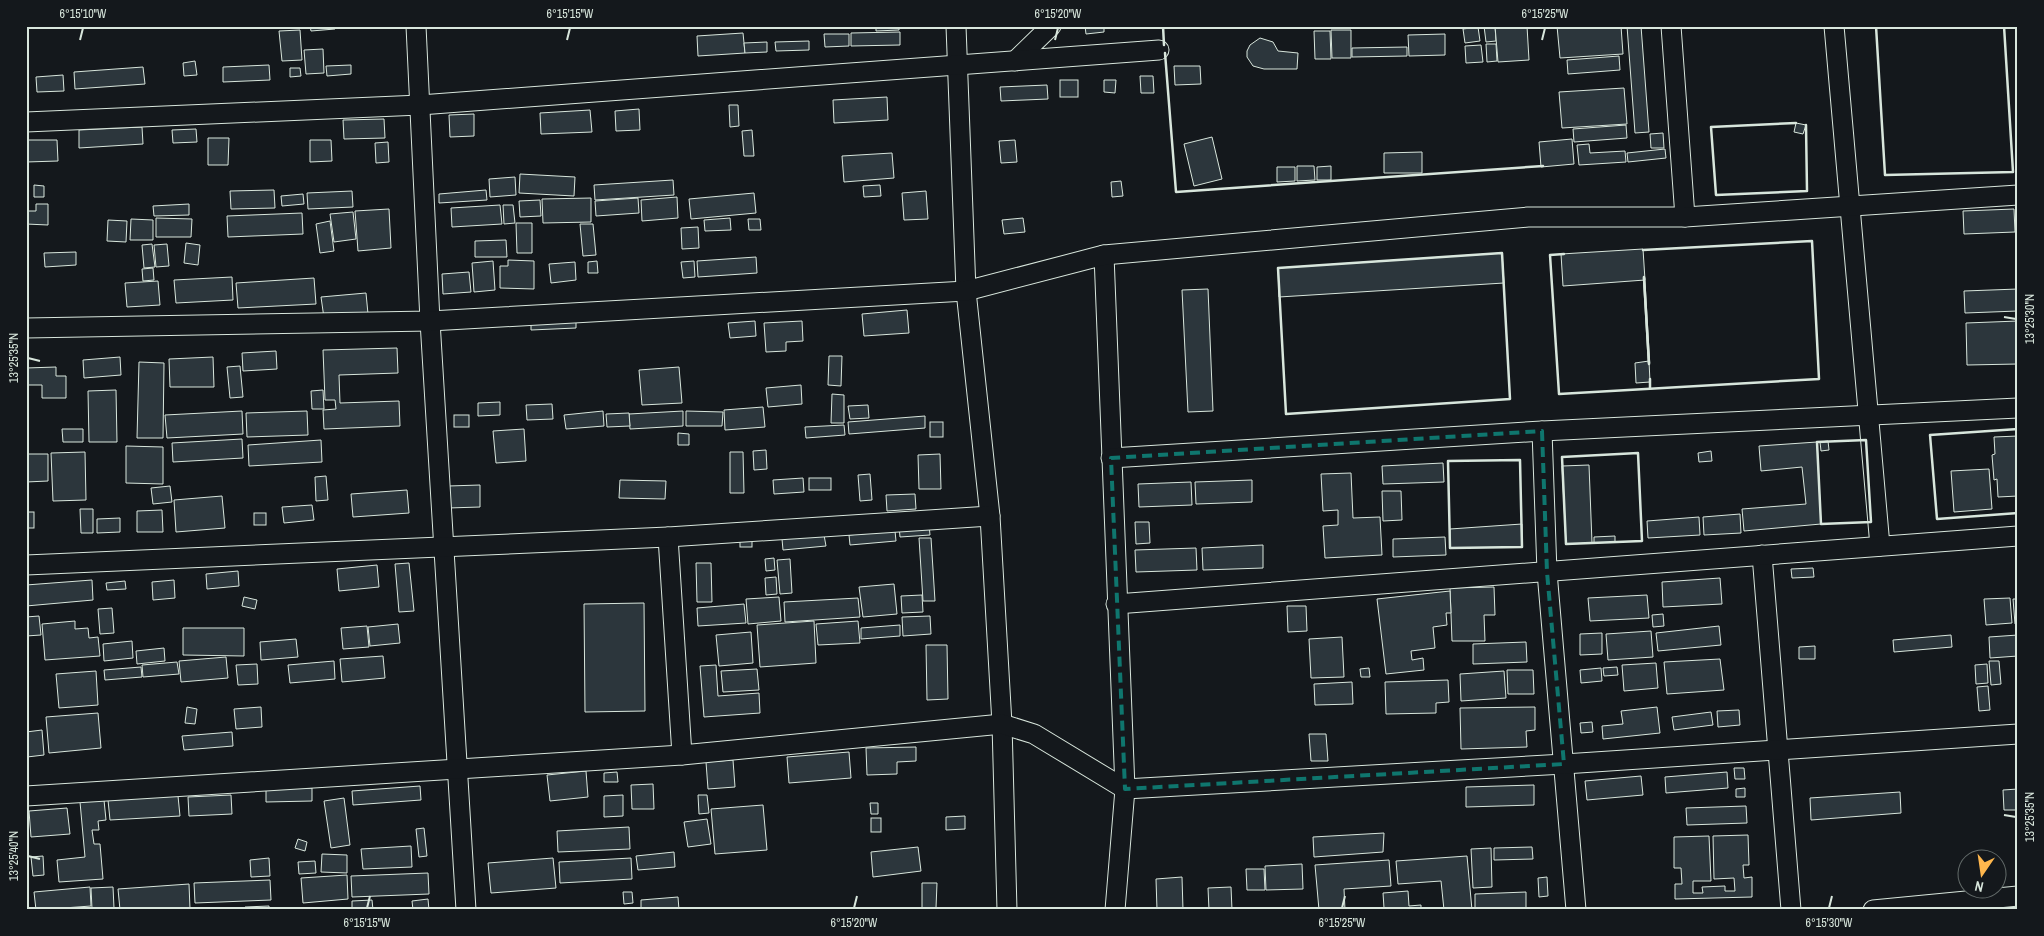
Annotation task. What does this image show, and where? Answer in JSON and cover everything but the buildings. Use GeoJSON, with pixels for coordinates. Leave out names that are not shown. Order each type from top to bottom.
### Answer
{"type":"FeatureCollection","features":[{"type":"Feature","properties":{"kind":"street"},"geometry":{"type":"LineString","coordinates":[[416,26],[430,321],[466,910]]}},
{"type":"Feature","properties":{"kind":"street"},"geometry":{"type":"LineString","coordinates":[[956,26],[966,291],[990,516],[1002,724],[1007,910]]}},
{"type":"Feature","properties":{"kind":"street"},"geometry":{"type":"LineString","coordinates":[[1015,61],[1051,26]]}},
{"type":"Feature","properties":{"kind":"street"},"geometry":{"type":"LineString","coordinates":[[1672,26],[1685,217]]}},
{"type":"Feature","properties":{"kind":"street"},"geometry":{"type":"LineString","coordinates":[[1834,26],[1880,546]]}},
{"type":"Feature","properties":{"kind":"street"},"geometry":{"type":"LineString","coordinates":[[26,122],[420,106],[1158,50]]}},
{"type":"Feature","properties":{"kind":"street"},"geometry":{"type":"LineString","coordinates":[[26,328],[430,321],[966,291],[1104,255],[1528,217],[1685,217],[2018,195]]}},
{"type":"Feature","properties":{"kind":"street"},"geometry":{"type":"LineString","coordinates":[[1104,255],[1116,604],[1125,789],[1115,910]]}},
{"type":"Feature","properties":{"kind":"street"},"geometry":{"type":"LineString","coordinates":[[1111,458],[1542,431],[2018,408]]}},
{"type":"Feature","properties":{"kind":"street"},"geometry":{"type":"LineString","coordinates":[[1542,431],[1547,572],[1576,910]]}},
{"type":"Feature","properties":{"kind":"street"},"geometry":{"type":"LineString","coordinates":[[26,565],[668,537],[990,516]]}},
{"type":"Feature","properties":{"kind":"street"},"geometry":{"type":"LineString","coordinates":[[1116,604],[2018,536]]}},
{"type":"Feature","properties":{"kind":"street"},"geometry":{"type":"LineString","coordinates":[[668,537],[682,755]]}},
{"type":"Feature","properties":{"kind":"street"},"geometry":{"type":"LineString","coordinates":[[1762,555],[1791,910]]}},
{"type":"Feature","properties":{"kind":"street"},"geometry":{"type":"LineString","coordinates":[[26,796],[682,755],[1002,724],[1034,734],[1125,789],[1564,764],[2018,734]]}},
{"type":"Feature","properties":{"kind":"street"},"geometry":{"type":"LineString","coordinates":[[1872,910],[2018,896]]}},
{"type":"Feature","properties":{"kind":"highlighted area"},"geometry":{"type":"Polygon","coordinates":[[[1542,431],[1547,572],[1564,764],[1125,789],[1111,458],[1542,431]]]}},
{"type":"Feature","properties":{"kind":"wall"},"geometry":{"type":"LineString","coordinates":[[1163,26],[1164,45]]}},
{"type":"Feature","properties":{"kind":"wall"},"geometry":{"type":"LineString","coordinates":[[1876,26],[1885,175],[2013,172],[2004,26]]}},
{"type":"Feature","properties":{"kind":"wall"},"geometry":{"type":"LineString","coordinates":[[1165,53],[1176,192],[1543,166]]}},
{"type":"Feature","properties":{"kind":"wall"},"geometry":{"type":"LineString","coordinates":[[1796,123],[1711,127],[1716,195],[1807,191],[1806,125]]}},
{"type":"Feature","properties":{"kind":"wall"},"geometry":{"type":"LineString","coordinates":[[1564,254],[1550,255],[1559,394],[1819,379],[1812,241],[1643,250]]}},
{"type":"Feature","properties":{"kind":"wall"},"geometry":{"type":"LineString","coordinates":[[1502,253],[1510,399],[1286,414],[1278,268],[1502,253]]}},
{"type":"Feature","properties":{"kind":"wall"},"geometry":{"type":"LineString","coordinates":[[1644,277],[1649,364]]}},
{"type":"Feature","properties":{"kind":"wall"},"geometry":{"type":"LineString","coordinates":[[1644,278],[1649,363]]}},
{"type":"Feature","properties":{"kind":"wall"},"geometry":{"type":"LineString","coordinates":[[1650,379],[1650,388]]}},
{"type":"Feature","properties":{"kind":"wall"},"geometry":{"type":"LineString","coordinates":[[2018,429],[1930,435],[1937,519],[2018,513]]}},
{"type":"Feature","properties":{"kind":"wall"},"geometry":{"type":"LineString","coordinates":[[1866,440],[1871,522],[1821,524],[1817,442],[1866,440]]}},
{"type":"Feature","properties":{"kind":"wall"},"geometry":{"type":"LineString","coordinates":[[1638,453],[1642,541],[1566,544],[1562,457],[1638,453]]}},
{"type":"Feature","properties":{"kind":"wall"},"geometry":{"type":"LineString","coordinates":[[1520,460],[1522,547],[1450,548],[1448,461],[1520,460]]}}]}
